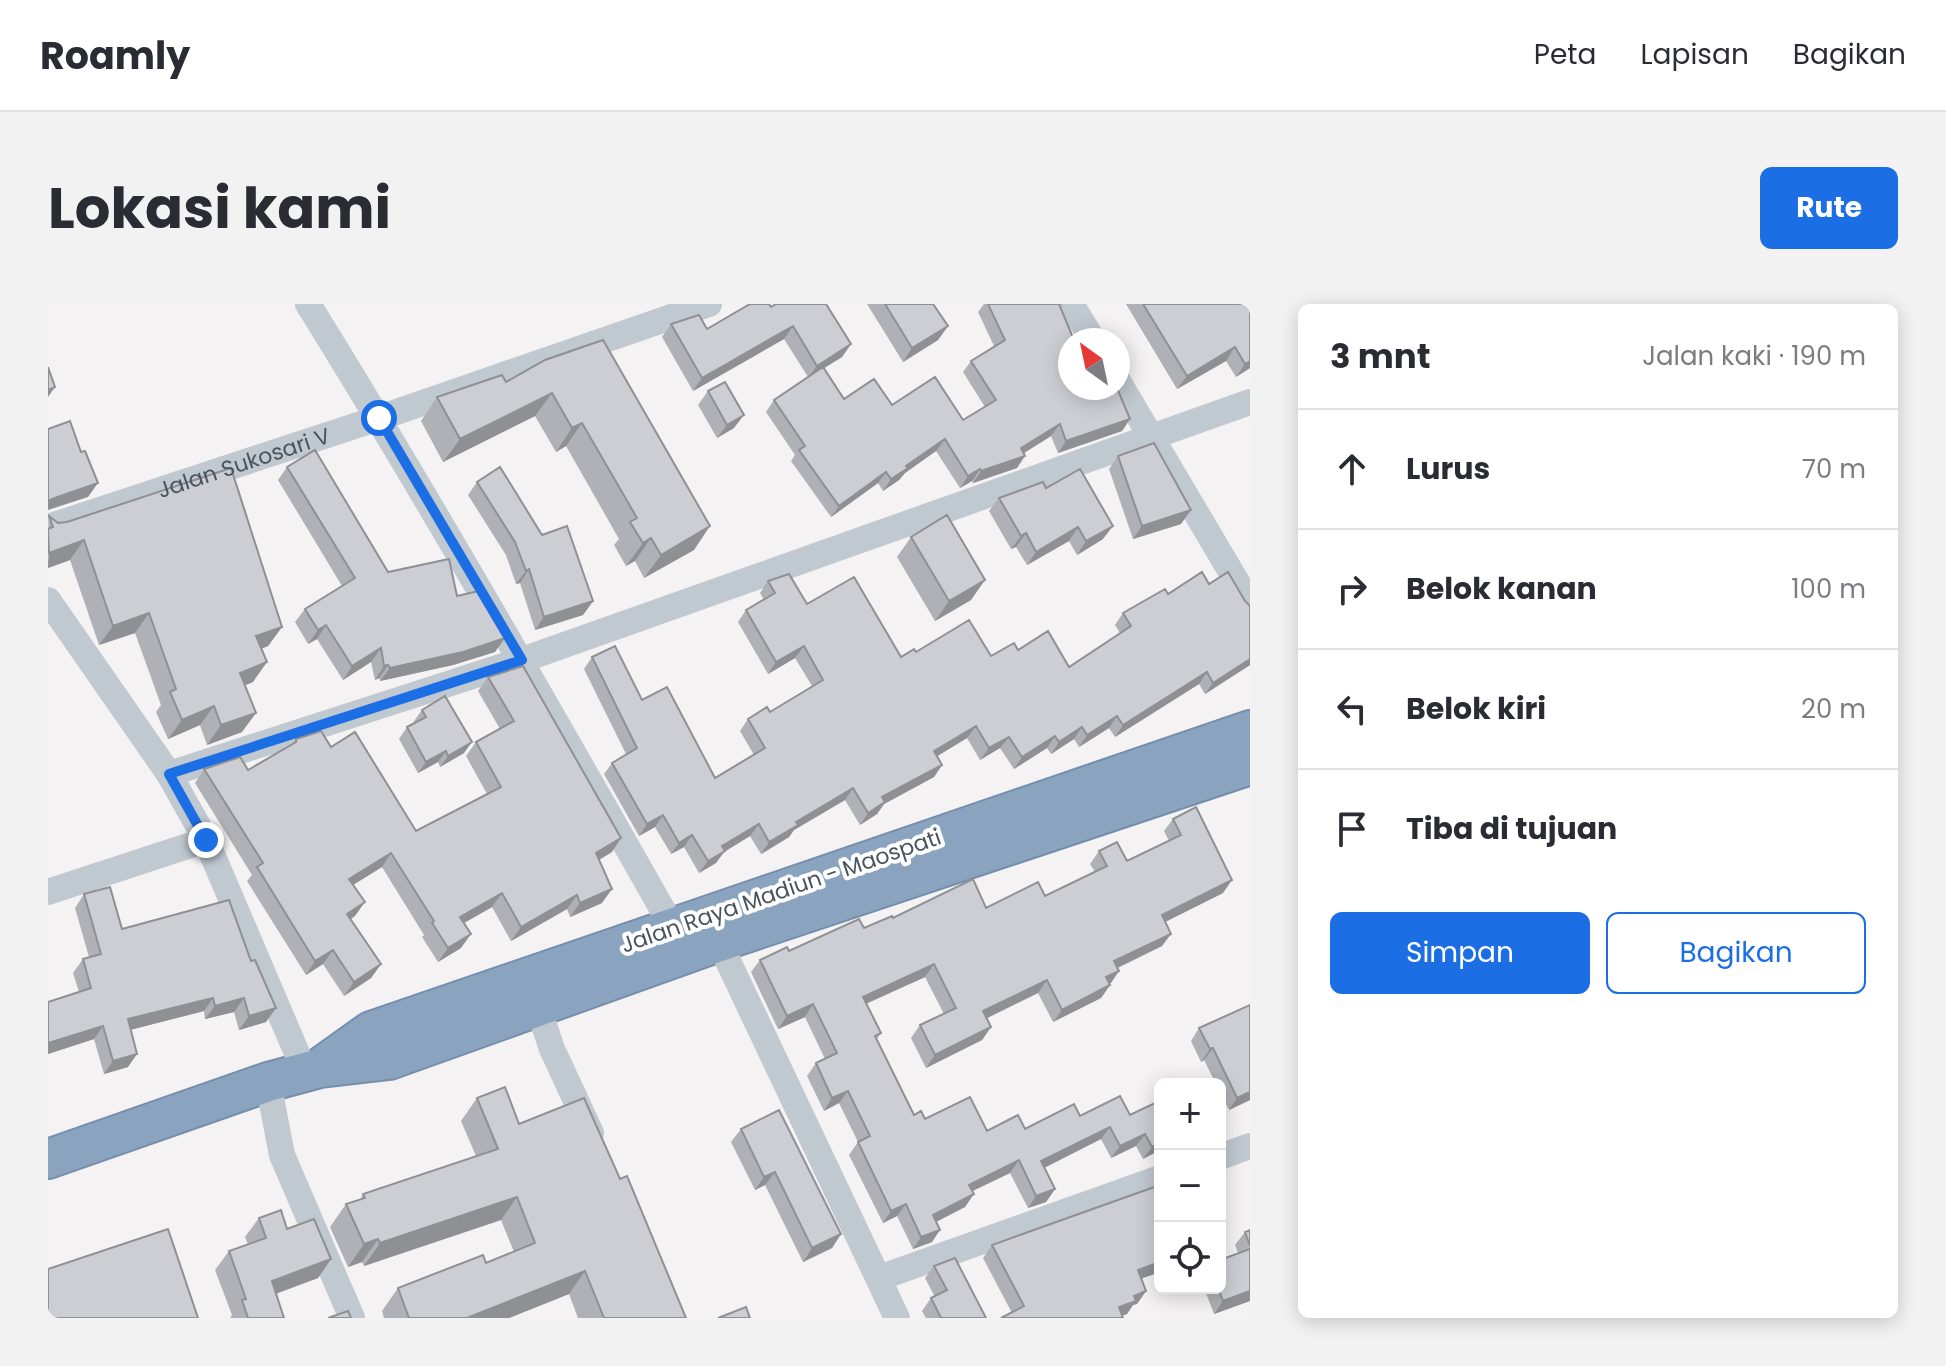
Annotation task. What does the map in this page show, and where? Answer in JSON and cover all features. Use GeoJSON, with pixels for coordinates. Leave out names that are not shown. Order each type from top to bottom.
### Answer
{"type":"FeatureCollection","features":[{"type":"Feature","properties":{"kind":"highway","name":"Jalan Raya Madiun - Maospati"},"geometry":{"type":"LineString","coordinates":[[533,992],[719,942],[1116,793],[1250,730]]}},
{"type":"Feature","properties":{"kind":"highway","name":"Jalan Raya Madiun - Maospati"},"geometry":{"type":"LineString","coordinates":[[48,1159],[268,1082],[313,1070],[389,1060],[673,928],[1116,793],[1250,765]]}},
{"type":"Feature","properties":{"kind":"street"},"geometry":{"type":"LineString","coordinates":[[308,304],[522,660],[673,928]]}},
{"type":"Feature","properties":{"kind":"street","name":"Jalan Sukosari V"},"geometry":{"type":"LineString","coordinates":[[48,527],[379,418],[709,304]]}},
{"type":"Feature","properties":{"kind":"street"},"geometry":{"type":"LineString","coordinates":[[1071,304],[1086,328]]}},
{"type":"Feature","properties":{"kind":"street"},"geometry":{"type":"LineString","coordinates":[[1130,400],[1250,604]]}},
{"type":"Feature","properties":{"kind":"street"},"geometry":{"type":"LineString","coordinates":[[169,774],[522,660],[1250,402]]}},
{"type":"Feature","properties":{"kind":"street"},"geometry":{"type":"LineString","coordinates":[[48,600],[169,774],[206,840],[313,1070]]}},
{"type":"Feature","properties":{"kind":"street"},"geometry":{"type":"LineString","coordinates":[[48,892],[206,840]]}},
{"type":"Feature","properties":{"kind":"street"},"geometry":{"type":"LineString","coordinates":[[719,942],[897,1318]]}},
{"type":"Feature","properties":{"kind":"street"},"geometry":{"type":"LineString","coordinates":[[533,992],[552,1049],[598,1149]]}},
{"type":"Feature","properties":{"kind":"street"},"geometry":{"type":"LineString","coordinates":[[268,1082],[282,1155],[352,1318]]}},
{"type":"Feature","properties":{"kind":"street"},"geometry":{"type":"LineString","coordinates":[[1226,1155],[1250,1146]]}},
{"type":"Feature","properties":{"kind":"street"},"geometry":{"type":"LineString","coordinates":[[879,1278],[1154,1180]]}},
{"type":"Feature","properties":{"kind":"building"},"geometry":{"type":"Polygon","coordinates":[[[750,304],[769,304],[771,307],[776,304],[826,304],[851,344],[817,366],[793,326],[702,378],[671,324],[699,315],[707,329],[750,304]]]}},
{"type":"Feature","properties":{"kind":"building"},"geometry":{"type":"Polygon","coordinates":[[[885,304],[933,304],[948,326],[912,348],[885,304]]]}},
{"type":"Feature","properties":{"kind":"building"},"geometry":{"type":"Polygon","coordinates":[[[988,304],[1059,304],[1069,328],[1058,328],[1058,400],[1122,400],[1130,419],[1066,441],[1060,424],[1021,448],[1025,456],[980,469],[968,476],[945,439],[891,479],[886,472],[839,506],[799,450],[805,446],[774,400],[823,367],[844,399],[874,379],[892,405],[935,377],[963,420],[996,400],[971,361],[1005,340],[988,304]]]}},
{"type":"Feature","properties":{"kind":"building"},"geometry":{"type":"Polygon","coordinates":[[[1143,304],[1250,304],[1250,361],[1245,364],[1235,347],[1187,376],[1143,304]]]}},
{"type":"Feature","properties":{"kind":"building"},"geometry":{"type":"Polygon","coordinates":[[[603,340],[710,526],[661,555],[651,538],[643,543],[630,522],[637,518],[582,423],[572,428],[552,393],[460,439],[437,397],[502,375],[506,382],[545,360],[603,340]]]}},
{"type":"Feature","properties":{"kind":"building"},"geometry":{"type":"Polygon","coordinates":[[[48,367],[55,387],[48,390],[48,367]]]}},
{"type":"Feature","properties":{"kind":"building"},"geometry":{"type":"Polygon","coordinates":[[[725,382],[744,415],[727,425],[708,391],[725,382]]]}},
{"type":"Feature","properties":{"kind":"building"},"geometry":{"type":"Polygon","coordinates":[[[70,421],[81,452],[85,451],[98,483],[48,501],[48,429],[70,421]]]}},
{"type":"Feature","properties":{"kind":"building"},"geometry":{"type":"Polygon","coordinates":[[[1154,443],[1191,510],[1142,526],[1118,456],[1154,443]]]}},
{"type":"Feature","properties":{"kind":"building"},"geometry":{"type":"Polygon","coordinates":[[[315,450],[388,572],[449,559],[457,596],[479,591],[505,638],[463,652],[390,668],[384,666],[381,648],[352,666],[326,625],[318,630],[305,609],[355,578],[287,467],[315,450]]]}},
{"type":"Feature","properties":{"kind":"building"},"geometry":{"type":"Polygon","coordinates":[[[500,467],[542,535],[567,526],[593,601],[544,617],[529,569],[526,571],[515,542],[477,482],[500,467]]]}},
{"type":"Feature","properties":{"kind":"building"},"geometry":{"type":"Polygon","coordinates":[[[231,468],[282,627],[256,636],[267,662],[240,673],[256,713],[221,725],[214,706],[182,720],[170,692],[176,689],[149,613],[113,626],[84,540],[49,553],[48,529],[53,527],[49,516],[58,523],[67,522],[231,468]]]}},
{"type":"Feature","properties":{"kind":"building"},"geometry":{"type":"Polygon","coordinates":[[[1080,469],[1113,526],[1086,541],[1078,527],[1036,552],[1026,533],[1021,536],[999,498],[1043,482],[1046,488],[1080,469]]]}},
{"type":"Feature","properties":{"kind":"building"},"geometry":{"type":"Polygon","coordinates":[[[947,515],[985,580],[949,601],[911,537],[947,515]]]}},
{"type":"Feature","properties":{"kind":"building"},"geometry":{"type":"Polygon","coordinates":[[[1202,572],[1209,584],[1228,572],[1250,606],[1250,659],[1213,683],[1207,672],[1123,725],[1117,716],[1087,735],[1082,727],[1059,742],[1055,736],[1022,757],[1009,737],[989,748],[976,726],[934,751],[942,765],[882,797],[885,802],[868,813],[853,788],[769,842],[759,824],[722,846],[725,851],[708,861],[692,835],[679,843],[663,815],[647,824],[612,763],[637,748],[592,657],[615,646],[642,700],[667,687],[715,778],[765,748],[748,719],[767,707],[770,712],[823,680],[804,646],[776,662],[746,610],[775,593],[768,581],[789,574],[807,604],[854,577],[901,657],[914,649],[916,652],[969,620],[991,656],[1014,643],[1018,650],[1048,631],[1069,667],[1131,626],[1123,613],[1165,589],[1168,594],[1202,572]]]}},
{"type":"Feature","properties":{"kind":"building"},"geometry":{"type":"Polygon","coordinates":[[[523,666],[621,838],[596,853],[612,889],[580,903],[577,895],[521,927],[502,893],[460,917],[471,934],[448,948],[391,853],[349,879],[365,902],[347,914],[381,964],[354,982],[333,950],[315,961],[257,867],[263,863],[204,769],[240,757],[248,770],[296,742],[296,739],[321,731],[331,747],[355,732],[416,831],[501,787],[476,742],[514,721],[488,677],[523,666]]]}},
{"type":"Feature","properties":{"kind":"building"},"geometry":{"type":"Polygon","coordinates":[[[445,696],[472,742],[448,756],[446,751],[426,762],[407,727],[426,717],[422,710],[445,696]]]}},
{"type":"Feature","properties":{"kind":"building"},"geometry":{"type":"Polygon","coordinates":[[[1196,807],[1232,880],[1162,915],[1171,934],[1114,961],[1119,971],[1106,977],[1110,985],[1062,1010],[1047,980],[983,1011],[991,1027],[935,1055],[920,1025],[956,1008],[934,964],[863,997],[881,1033],[875,1036],[914,1115],[921,1111],[925,1119],[970,1097],[987,1131],[1018,1115],[1025,1129],[1074,1104],[1080,1116],[1120,1096],[1130,1115],[1154,1103],[1152,1147],[1145,1134],[1120,1146],[1110,1127],[1041,1161],[1055,1189],[1036,1196],[1019,1160],[969,1185],[974,1194],[933,1215],[940,1230],[921,1237],[906,1204],[891,1211],[858,1142],[870,1136],[848,1091],[832,1098],[816,1063],[837,1053],[813,1004],[787,1016],[760,960],[787,947],[789,951],[859,919],[864,928],[893,918],[973,879],[986,908],[1038,882],[1045,896],[1107,866],[1099,851],[1117,842],[1127,861],[1181,835],[1173,819],[1196,807]]]}},
{"type":"Feature","properties":{"kind":"building"},"geometry":{"type":"Polygon","coordinates":[[[110,887],[122,929],[229,900],[251,961],[255,960],[276,1008],[249,1016],[244,998],[215,1006],[213,998],[128,1019],[137,1054],[113,1061],[103,1026],[48,1043],[48,1002],[91,988],[83,959],[101,954],[84,894],[110,887]]]}},
{"type":"Feature","properties":{"kind":"building"},"geometry":{"type":"Polygon","coordinates":[[[1250,1005],[1250,1092],[1237,1098],[1213,1048],[1210,1049],[1199,1028],[1250,1005]]]}},
{"type":"Feature","properties":{"kind":"building"},"geometry":{"type":"Polygon","coordinates":[[[505,1087],[519,1124],[584,1098],[620,1179],[627,1176],[686,1318],[604,1318],[585,1271],[467,1318],[409,1318],[398,1288],[483,1255],[486,1263],[535,1243],[517,1197],[380,1243],[378,1239],[364,1244],[346,1204],[365,1198],[363,1194],[498,1149],[477,1098],[505,1087]]]}},
{"type":"Feature","properties":{"kind":"building"},"geometry":{"type":"Polygon","coordinates":[[[779,1110],[841,1234],[812,1248],[775,1172],[764,1177],[741,1129],[779,1110]]]}},
{"type":"Feature","properties":{"kind":"building"},"geometry":{"type":"Polygon","coordinates":[[[1154,1187],[1154,1264],[1138,1270],[1146,1291],[1134,1296],[1136,1301],[1119,1307],[1123,1318],[1001,1318],[1024,1306],[992,1245],[1154,1187]]]}},
{"type":"Feature","properties":{"kind":"building"},"geometry":{"type":"Polygon","coordinates":[[[281,1210],[287,1229],[314,1219],[331,1259],[272,1281],[284,1318],[248,1318],[242,1300],[246,1299],[229,1251],[266,1238],[259,1218],[281,1210]]]}},
{"type":"Feature","properties":{"kind":"building"},"geometry":{"type":"Polygon","coordinates":[[[168,1229],[198,1318],[48,1318],[48,1269],[168,1229]]]}},
{"type":"Feature","properties":{"kind":"building"},"geometry":{"type":"Polygon","coordinates":[[[1250,1249],[1250,1291],[1223,1301],[1220,1294],[1226,1294],[1226,1258],[1250,1249]]]}},
{"type":"Feature","properties":{"kind":"building"},"geometry":{"type":"Polygon","coordinates":[[[955,1258],[986,1318],[941,1318],[931,1298],[947,1290],[934,1266],[955,1258]]]}},
{"type":"Feature","properties":{"kind":"building"},"geometry":{"type":"Polygon","coordinates":[[[746,1307],[750,1318],[718,1318],[746,1307]]]}},
{"type":"Feature","properties":{"kind":"building"},"geometry":{"type":"Polygon","coordinates":[[[348,1311],[351,1318],[328,1318],[348,1311]]]}},
{"type":"Feature","properties":{"kind":"route"},"geometry":{"type":"LineString","coordinates":[[206,840],[169,774],[522,660],[379,418]]}}]}
